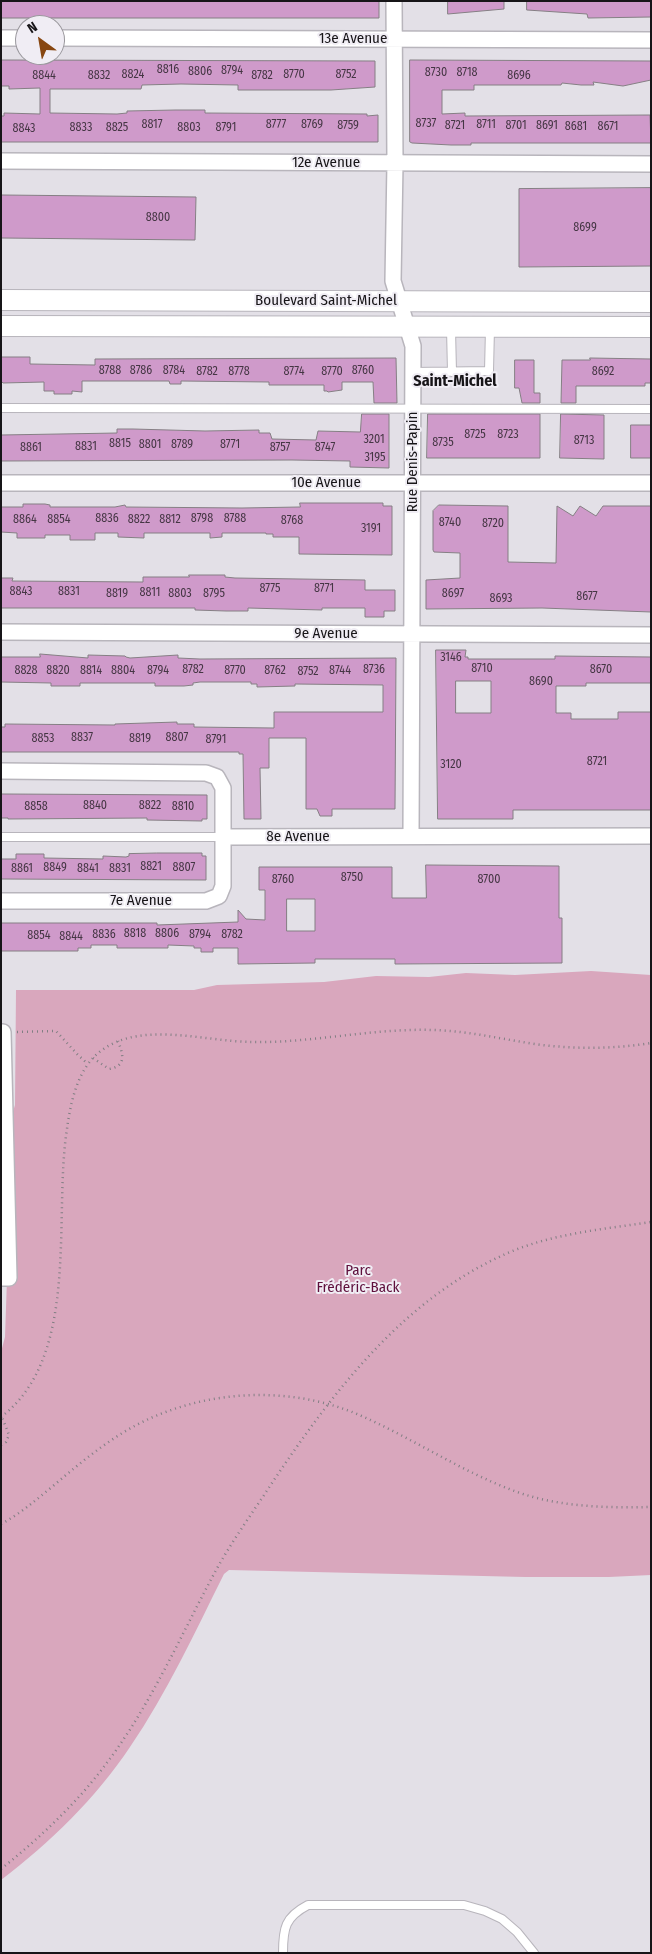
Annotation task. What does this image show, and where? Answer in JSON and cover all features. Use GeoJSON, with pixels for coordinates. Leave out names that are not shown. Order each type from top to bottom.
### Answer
{"type":"FeatureCollection","features":[{"type":"Feature","properties":{"kind":"main road","name":"Boulevard Saint-Michel"},"geometry":{"type":"LineString","coordinates":[[1,300],[651,302]]}},
{"type":"Feature","properties":{"kind":"main road","name":"Boulevard Saint-Michel"},"geometry":{"type":"LineString","coordinates":[[1,326],[651,327]]}},
{"type":"Feature","properties":{"kind":"street","name":"Rue Denis-Papin"},"geometry":{"type":"LineString","coordinates":[[394,1],[395,163],[393,281],[413,346],[411,836]]}},
{"type":"Feature","properties":{"kind":"street"},"geometry":{"type":"LineString","coordinates":[[1,38],[15,38]]}},
{"type":"Feature","properties":{"kind":"street","name":"13e Avenue"},"geometry":{"type":"LineString","coordinates":[[65,38],[651,40]]}},
{"type":"Feature","properties":{"kind":"street","name":"12e Avenue"},"geometry":{"type":"LineString","coordinates":[[1,161],[651,164]]}},
{"type":"Feature","properties":{"kind":"street","name":"10e Avenue"},"geometry":{"type":"LineString","coordinates":[[1,483],[413,484],[651,482]]}},
{"type":"Feature","properties":{"kind":"street","name":"9e Avenue"},"geometry":{"type":"LineString","coordinates":[[1,632],[651,635]]}},
{"type":"Feature","properties":{"kind":"street"},"geometry":{"type":"LineString","coordinates":[[1,771],[212,774],[217,777],[223,788],[223,837]]}},
{"type":"Feature","properties":{"kind":"street","name":"8e Avenue"},"geometry":{"type":"LineString","coordinates":[[223,837],[651,836]]}},
{"type":"Feature","properties":{"kind":"street","name":"7e Avenue"},"geometry":{"type":"LineString","coordinates":[[1,902],[213,900],[219,896],[223,886],[223,837]]}},
{"type":"Feature","properties":{"kind":"street"},"geometry":{"type":"LineString","coordinates":[[2,1032],[5,1278]]}},
{"type":"Feature","properties":{"kind":"lane"},"geometry":{"type":"LineString","coordinates":[[451,326],[452,372]]}},
{"type":"Feature","properties":{"kind":"lane"},"geometry":{"type":"LineString","coordinates":[[413,372],[489,372],[490,326]]}},
{"type":"Feature","properties":{"kind":"lane"},"geometry":{"type":"LineString","coordinates":[[1,408],[651,409]]}},
{"type":"Feature","properties":{"kind":"lane"},"geometry":{"type":"LineString","coordinates":[[1,837],[223,837]]}},
{"type":"Feature","properties":{"kind":"lane"},"geometry":{"type":"LineString","coordinates":[[283,1953],[284,1930],[288,1920],[292,1914],[308,1905],[441,1904],[464,1905],[485,1911],[502,1919],[517,1932],[534,1953]]}},
{"type":"Feature","properties":{"kind":"path"},"geometry":{"type":"LineString","coordinates":[[1,1445],[6,1442],[9,1435],[2,1417],[17,1403],[31,1384],[45,1353],[54,1324],[57,1307],[61,1187],[66,1134],[72,1099],[88,1064],[105,1048],[126,1038],[154,1035],[236,1042],[270,1042],[362,1032],[420,1030],[484,1035],[568,1047],[616,1048],[651,1043]]}},
{"type":"Feature","properties":{"kind":"path"},"geometry":{"type":"LineString","coordinates":[[2,1032],[56,1032],[88,1064]]}},
{"type":"Feature","properties":{"kind":"path"},"geometry":{"type":"LineString","coordinates":[[93,1058],[109,1070],[120,1066],[124,1057],[118,1041]]}},
{"type":"Feature","properties":{"kind":"path"},"geometry":{"type":"LineString","coordinates":[[1,1869],[57,1820],[85,1791],[110,1759],[153,1691],[228,1550],[282,1468],[329,1404],[365,1360],[400,1324],[439,1292],[502,1256],[535,1243],[578,1233],[651,1222]]}},
{"type":"Feature","properties":{"kind":"path"},"geometry":{"type":"LineString","coordinates":[[1,1524],[31,1504],[107,1442],[126,1430],[159,1415],[191,1404],[243,1396],[271,1395],[295,1397],[329,1404],[363,1417],[488,1480],[522,1493],[574,1504],[651,1507]]}},
{"type":"Feature","properties":{"kind":"green space","name":"Parc Frédéric-Back"},"geometry":{"type":"Polygon","coordinates":[[[591,971],[651,975],[651,1575],[525,1577],[229,1570],[224,1574],[156,1705],[117,1766],[71,1819],[37,1851],[1,1880],[1,1352],[5,1337],[8,1250],[7,1132],[15,1105],[16,990],[194,990],[217,985],[324,982],[376,976],[429,977],[466,973],[515,975],[591,971]]]}},
{"type":"Feature","properties":{"kind":"building"},"geometry":{"type":"Polygon","coordinates":[[[1,1],[379,1],[379,18],[65,18],[65,15],[15,15],[15,18],[1,18],[1,1]]]}},
{"type":"Feature","properties":{"kind":"building"},"geometry":{"type":"Polygon","coordinates":[[[448,1],[504,1],[504,9],[448,14],[448,1]]]}},
{"type":"Feature","properties":{"kind":"building"},"geometry":{"type":"Polygon","coordinates":[[[527,1],[651,1],[651,17],[588,18],[587,14],[527,10],[527,1]]]}},
{"type":"Feature","properties":{"kind":"building"},"geometry":{"type":"Polygon","coordinates":[[[1,60],[15,60],[15,65],[65,65],[65,60],[375,61],[375,87],[331,90],[238,90],[238,85],[181,84],[142,85],[141,89],[50,89],[50,113],[117,114],[127,113],[127,111],[205,110],[205,113],[367,114],[367,116],[378,115],[378,142],[1,142],[1,116],[4,116],[4,113],[40,114],[40,88],[9,89],[9,86],[1,86],[1,60]]]}},
{"type":"Feature","properties":{"kind":"building"},"geometry":{"type":"Polygon","coordinates":[[[410,60],[651,61],[651,80],[623,86],[593,82],[594,85],[562,83],[561,85],[474,85],[474,90],[442,90],[442,114],[465,113],[465,116],[650,115],[651,143],[471,143],[471,145],[451,145],[412,143],[410,142],[410,60]]]}},
{"type":"Feature","properties":{"kind":"building"},"geometry":{"type":"Polygon","coordinates":[[[651,188],[651,266],[519,267],[519,189],[651,188]]]}},
{"type":"Feature","properties":{"kind":"building"},"geometry":{"type":"Polygon","coordinates":[[[1,195],[196,197],[195,240],[1,238],[1,195]]]}},
{"type":"Feature","properties":{"kind":"building"},"geometry":{"type":"Polygon","coordinates":[[[1,357],[30,357],[30,364],[95,365],[95,359],[396,358],[397,403],[374,403],[373,382],[342,382],[342,390],[328,392],[324,391],[324,385],[269,385],[269,382],[181,381],[181,384],[170,384],[169,381],[82,381],[82,392],[72,391],[72,394],[54,394],[54,391],[44,391],[44,382],[3,383],[1,381],[1,357]]]}},
{"type":"Feature","properties":{"kind":"building"},"geometry":{"type":"Polygon","coordinates":[[[590,358],[651,359],[651,383],[645,383],[645,386],[576,386],[576,403],[561,403],[562,360],[590,360],[590,358]]]}},
{"type":"Feature","properties":{"kind":"building"},"geometry":{"type":"Polygon","coordinates":[[[515,360],[534,360],[534,393],[540,393],[540,403],[522,403],[519,388],[515,388],[515,360]]]}},
{"type":"Feature","properties":{"kind":"building"},"geometry":{"type":"Polygon","coordinates":[[[362,414],[389,414],[389,468],[350,467],[350,461],[1,461],[1,435],[117,433],[117,429],[259,430],[259,433],[270,433],[272,439],[316,440],[318,431],[360,432],[362,414]]]}},
{"type":"Feature","properties":{"kind":"building"},"geometry":{"type":"Polygon","coordinates":[[[428,414],[540,414],[540,458],[427,458],[428,414]]]}},
{"type":"Feature","properties":{"kind":"building"},"geometry":{"type":"Polygon","coordinates":[[[561,414],[604,415],[604,459],[560,458],[561,414]]]}},
{"type":"Feature","properties":{"kind":"building"},"geometry":{"type":"Polygon","coordinates":[[[631,425],[651,425],[651,458],[631,458],[631,425]]]}},
{"type":"Feature","properties":{"kind":"building"},"geometry":{"type":"Polygon","coordinates":[[[300,503],[383,503],[383,506],[392,506],[392,555],[299,554],[299,537],[273,537],[273,534],[266,533],[222,533],[222,537],[210,538],[210,533],[144,533],[144,538],[118,537],[118,533],[95,533],[95,540],[70,540],[70,535],[45,535],[45,538],[17,538],[17,533],[1,532],[1,507],[23,507],[23,504],[45,504],[50,505],[50,507],[115,507],[125,505],[126,507],[242,508],[300,507],[300,503]]]}},
{"type":"Feature","properties":{"kind":"building"},"geometry":{"type":"Polygon","coordinates":[[[439,505],[508,506],[508,562],[556,563],[557,506],[573,516],[580,506],[596,516],[603,506],[651,506],[651,612],[542,608],[426,609],[426,580],[460,578],[460,553],[434,552],[433,550],[433,511],[439,505]]]}},
{"type":"Feature","properties":{"kind":"building"},"geometry":{"type":"Polygon","coordinates":[[[189,575],[225,575],[225,577],[235,578],[365,580],[365,590],[395,590],[395,611],[384,611],[384,617],[365,617],[365,608],[322,608],[322,610],[248,608],[248,611],[226,611],[195,610],[195,608],[1,608],[1,578],[13,578],[12,581],[143,582],[143,577],[189,577],[189,575]]]}},
{"type":"Feature","properties":{"kind":"building"},"geometry":{"type":"Polygon","coordinates":[[[436,650],[466,650],[465,657],[468,657],[468,659],[555,659],[555,656],[651,657],[651,683],[586,683],[586,686],[556,686],[556,713],[571,713],[571,719],[618,719],[618,712],[651,712],[651,810],[513,810],[513,819],[438,819],[436,650]],[[456,681],[456,713],[491,713],[491,681],[456,681]]]}},
{"type":"Feature","properties":{"kind":"building"},"geometry":{"type":"Polygon","coordinates":[[[40,654],[88,658],[88,655],[125,656],[130,658],[178,655],[178,658],[200,659],[396,658],[395,809],[332,809],[332,816],[320,816],[317,809],[306,809],[306,738],[269,738],[269,768],[260,768],[261,819],[244,819],[243,754],[239,754],[239,752],[1,752],[1,727],[5,727],[5,724],[115,725],[177,722],[177,724],[194,724],[194,727],[274,728],[274,712],[383,712],[383,685],[295,684],[295,686],[257,687],[257,684],[251,684],[251,682],[200,682],[184,686],[155,686],[155,683],[80,683],[80,686],[51,686],[51,683],[1,682],[1,657],[40,657],[40,654]]]}},
{"type":"Feature","properties":{"kind":"building"},"geometry":{"type":"Polygon","coordinates":[[[1,794],[207,795],[207,819],[202,819],[202,821],[147,820],[147,818],[8,819],[1,818],[1,794]]]}},
{"type":"Feature","properties":{"kind":"building"},"geometry":{"type":"Polygon","coordinates":[[[202,853],[202,856],[206,856],[206,880],[1,879],[1,859],[16,859],[16,854],[44,854],[44,858],[103,859],[103,856],[126,857],[129,854],[202,853]]]}},
{"type":"Feature","properties":{"kind":"building"},"geometry":{"type":"Polygon","coordinates":[[[426,865],[559,866],[559,918],[562,918],[562,963],[395,964],[395,959],[315,959],[315,963],[238,964],[238,948],[213,948],[213,952],[201,952],[201,948],[194,948],[194,946],[168,945],[168,948],[117,948],[117,945],[91,945],[91,948],[78,948],[78,951],[1,951],[1,923],[157,923],[157,925],[238,922],[238,910],[246,919],[265,920],[265,890],[259,890],[259,867],[392,867],[392,898],[426,898],[426,865]],[[287,899],[287,931],[315,931],[315,899],[287,899]]]}},
{"type":"Feature","properties":{"kind":"district","name":"Saint-Michel"},"geometry":{"type":"Point","coordinates":[455,382]}}]}
